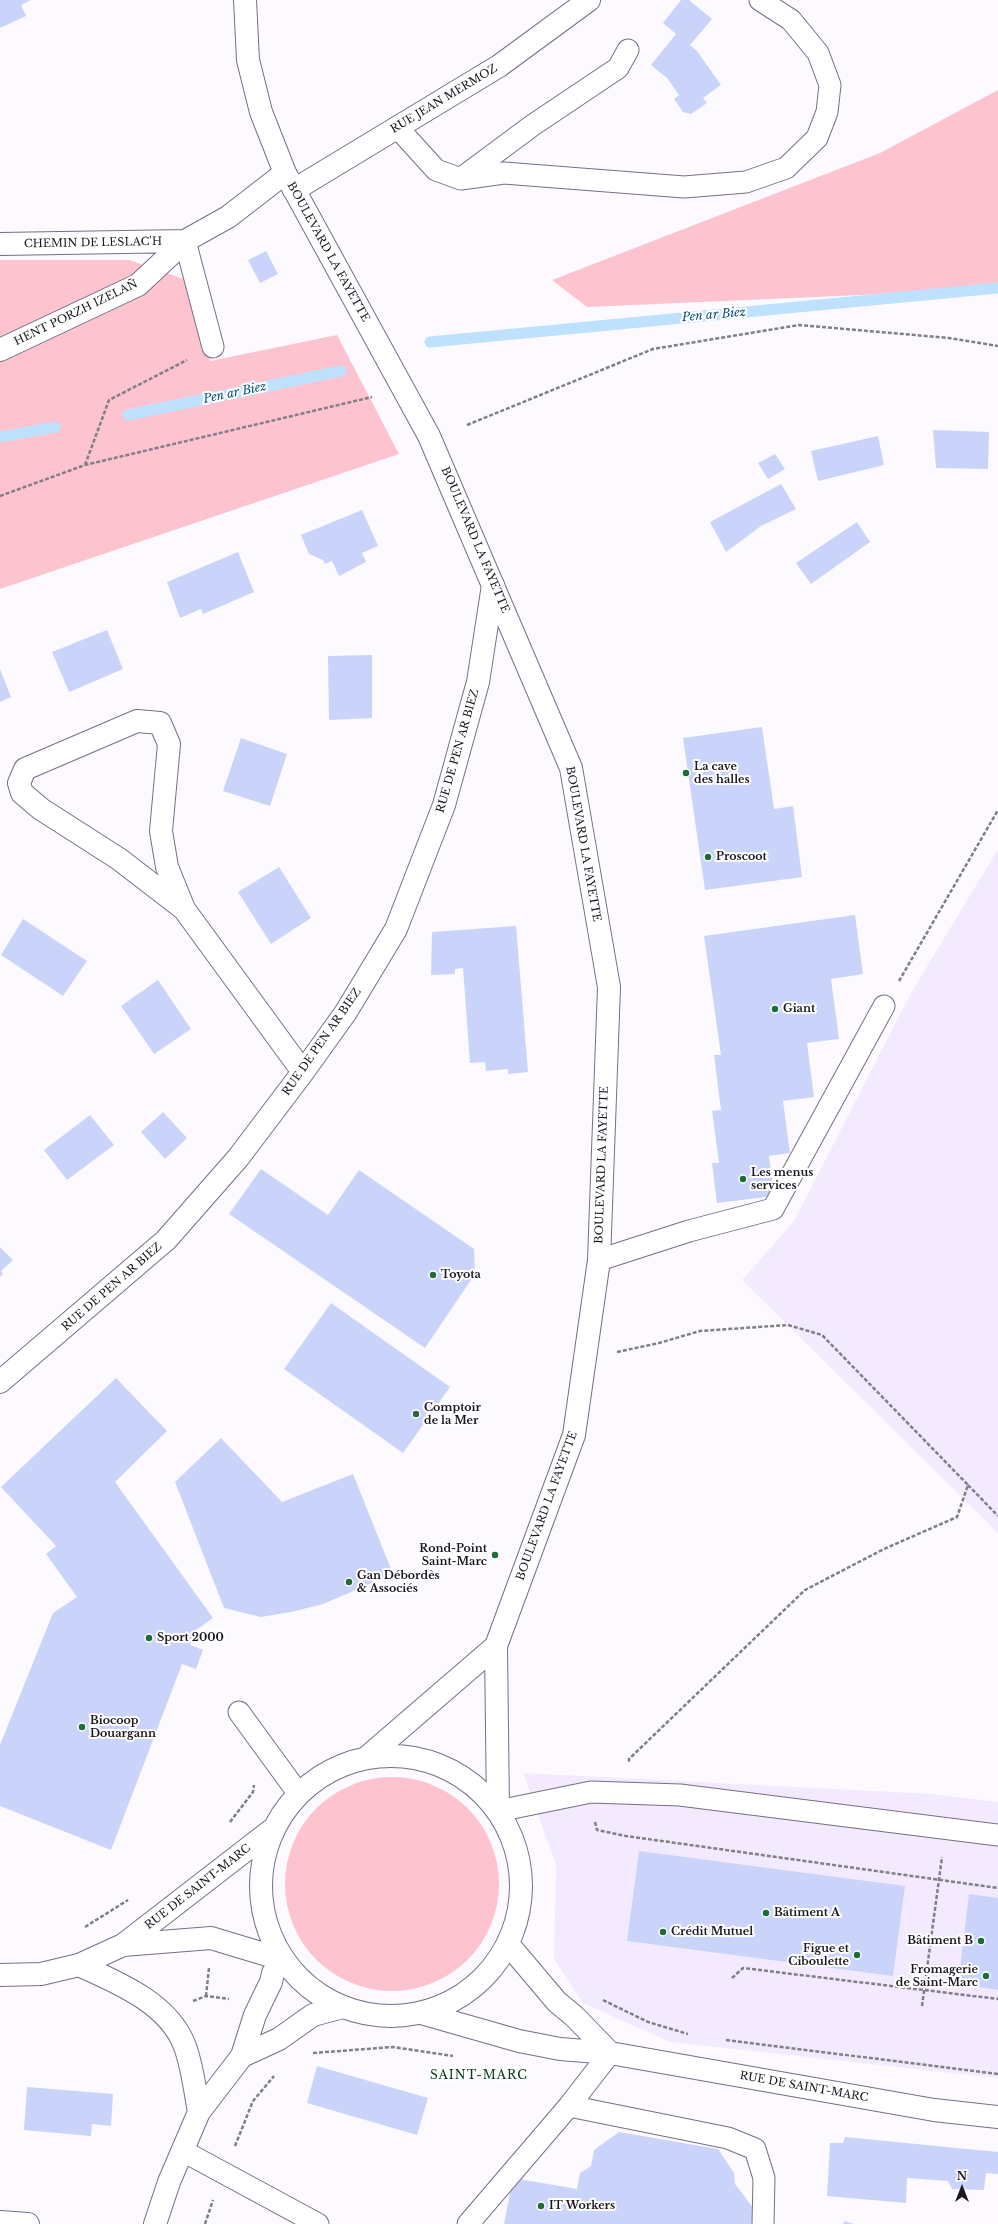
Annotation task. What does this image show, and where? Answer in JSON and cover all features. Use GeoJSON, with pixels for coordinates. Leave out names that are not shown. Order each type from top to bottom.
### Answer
{"type":"FeatureCollection","features":[{"type":"Feature","properties":{"kind":"main road","name":"BOULEVARD LA FAYETTE"},"geometry":{"type":"LineString","coordinates":[[245,0],[248,60],[261,112],[289,182],[429,436],[571,768],[608,987],[598,1260],[585,1360],[574,1435],[496,1646],[498,1811]]}},
{"type":"Feature","properties":{"kind":"main road","name":"RUE JEAN MERMOZ"},"geometry":{"type":"LineString","coordinates":[[289,182],[397,127],[499,66],[589,0]]}},
{"type":"Feature","properties":{"kind":"main road","name":"HENT PORZH IZELAÑ"},"geometry":{"type":"LineString","coordinates":[[0,350],[138,285],[185,241],[289,182]]}},
{"type":"Feature","properties":{"kind":"main road","name":"CHEMIN DE LESLAC'H"},"geometry":{"type":"LineString","coordinates":[[0,244],[185,241]]}},
{"type":"Feature","properties":{"kind":"main road","name":"RUE DE PEN AR BIEZ"},"geometry":{"type":"LineString","coordinates":[[0,1382],[166,1240],[238,1158],[346,1012],[396,928],[444,805],[478,682],[493,584]]}},
{"type":"Feature","properties":{"kind":"main road"},"geometry":{"type":"LineString","coordinates":[[184,909],[119,859],[41,809],[22,793],[19,783],[25,769],[137,721],[160,723],[169,744],[161,831],[167,868],[184,909],[303,1072]]}},
{"type":"Feature","properties":{"kind":"main road","name":"BOULEVARD LA FAYETTE"},"geometry":{"type":"LineString","coordinates":[[366,1758],[496,1646]]}},
{"type":"Feature","properties":{"kind":"main road"},"geometry":{"type":"LineString","coordinates":[[403,1756],[440,1765],[473,1784],[498,1811],[517,1844],[521,1879],[519,1912],[508,1944],[486,1975],[456,1999],[421,2013],[381,2016],[343,2007],[303,1982],[284,1960],[267,1929],[261,1896],[262,1862],[273,1829],[298,1793],[320,1777],[352,1762],[366,1758],[403,1756]]}},
{"type":"Feature","properties":{"kind":"main road","name":"RUE DE SAINT-MARC"},"geometry":{"type":"LineString","coordinates":[[0,1975],[41,1974],[79,1965],[123,1945],[273,1829]]}},
{"type":"Feature","properties":{"kind":"main road","name":"RUE DE SAINT-MARC"},"geometry":{"type":"LineString","coordinates":[[123,1945],[211,1938],[284,1960]]}},
{"type":"Feature","properties":{"kind":"main road"},"geometry":{"type":"LineString","coordinates":[[508,1944],[556,2002],[574,2016],[610,2053]]}},
{"type":"Feature","properties":{"kind":"main road"},"geometry":{"type":"LineString","coordinates":[[155,2224],[169,2182],[199,2112],[242,2056],[255,2015],[271,1982],[273,1973],[284,1960]]}},
{"type":"Feature","properties":{"kind":"main road"},"geometry":{"type":"LineString","coordinates":[[79,1965],[132,1990],[163,2014],[184,2043],[199,2112]]}},
{"type":"Feature","properties":{"kind":"main road"},"geometry":{"type":"LineString","coordinates":[[242,2056],[279,2039],[313,2015],[343,2007]]}},
{"type":"Feature","properties":{"kind":"main road","name":"RUE DE SAINT-MARC"},"geometry":{"type":"LineString","coordinates":[[421,2013],[519,2041],[560,2049],[610,2053],[934,2110],[998,2118]]}},
{"type":"Feature","properties":{"kind":"main road"},"geometry":{"type":"LineString","coordinates":[[0,2222],[28,2224]]}},
{"type":"Feature","properties":{"kind":"lane"},"geometry":{"type":"LineString","coordinates":[[397,127],[436,170],[461,179],[504,173],[684,187],[746,182],[786,168],[817,138],[827,112],[830,84],[818,53],[791,20],[760,0]]}},
{"type":"Feature","properties":{"kind":"lane"},"geometry":{"type":"LineString","coordinates":[[461,179],[533,125],[618,68],[628,50]]}},
{"type":"Feature","properties":{"kind":"lane"},"geometry":{"type":"LineString","coordinates":[[185,241],[213,347]]}},
{"type":"Feature","properties":{"kind":"lane"},"geometry":{"type":"LineString","coordinates":[[598,1260],[689,1231],[773,1209],[884,1006]]}},
{"type":"Feature","properties":{"kind":"lane"},"geometry":{"type":"LineString","coordinates":[[239,1712],[298,1793]]}},
{"type":"Feature","properties":{"kind":"lane"},"geometry":{"type":"LineString","coordinates":[[498,1811],[590,1792],[680,1795],[998,1835]]}},
{"type":"Feature","properties":{"kind":"lane"},"geometry":{"type":"LineString","coordinates":[[468,2224],[569,2106],[610,2053]]}},
{"type":"Feature","properties":{"kind":"lane"},"geometry":{"type":"LineString","coordinates":[[569,2106],[728,2138],[755,2149],[764,2178],[763,2224]]}},
{"type":"Feature","properties":{"kind":"lane"},"geometry":{"type":"LineString","coordinates":[[183,2151],[318,2224]]}},
{"type":"Feature","properties":{"kind":"path"},"geometry":{"type":"LineString","coordinates":[[467,425],[653,349],[799,325],[949,338],[998,346]]}},
{"type":"Feature","properties":{"kind":"path"},"geometry":{"type":"LineString","coordinates":[[85,465],[109,400],[213,347]]}},
{"type":"Feature","properties":{"kind":"path"},"geometry":{"type":"LineString","coordinates":[[0,496],[85,465],[379,396]]}},
{"type":"Feature","properties":{"kind":"path"},"geometry":{"type":"LineString","coordinates":[[884,1006],[998,810]]}},
{"type":"Feature","properties":{"kind":"path"},"geometry":{"type":"LineString","coordinates":[[585,1360],[659,1343],[700,1331],[788,1325],[822,1335],[998,1516]]}},
{"type":"Feature","properties":{"kind":"path"},"geometry":{"type":"LineString","coordinates":[[628,1793],[628,1759],[805,1590],[884,1549],[957,1517],[968,1485]]}},
{"type":"Feature","properties":{"kind":"path"},"geometry":{"type":"LineString","coordinates":[[225,1826],[253,1792],[263,1745]]}},
{"type":"Feature","properties":{"kind":"path"},"geometry":{"type":"LineString","coordinates":[[590,1792],[596,1830],[626,1836],[998,1888]]}},
{"type":"Feature","properties":{"kind":"path"},"geometry":{"type":"LineString","coordinates":[[922,2006],[946,1829]]}},
{"type":"Feature","properties":{"kind":"path"},"geometry":{"type":"LineString","coordinates":[[78,1931],[132,1898]]}},
{"type":"Feature","properties":{"kind":"path"},"geometry":{"type":"LineString","coordinates":[[206,1996],[209,1962]]}},
{"type":"Feature","properties":{"kind":"path"},"geometry":{"type":"LineString","coordinates":[[732,1978],[743,1968],[998,1999]]}},
{"type":"Feature","properties":{"kind":"path"},"geometry":{"type":"LineString","coordinates":[[599,1998],[648,2022],[691,2035]]}},
{"type":"Feature","properties":{"kind":"path"},"geometry":{"type":"LineString","coordinates":[[721,2040],[998,2074]]}},
{"type":"Feature","properties":{"kind":"path"},"geometry":{"type":"LineString","coordinates":[[307,2054],[393,2047],[456,2056]]}},
{"type":"Feature","properties":{"kind":"path"},"geometry":{"type":"LineString","coordinates":[[205,2224],[253,2101],[277,2072]]}},
{"type":"Feature","properties":{"kind":"shaded area"},"geometry":{"type":"Polygon","coordinates":[[[998,90],[998,289],[587,307],[552,280],[880,153],[998,90]]]}},
{"type":"Feature","properties":{"kind":"shaded area"},"geometry":{"type":"Polygon","coordinates":[[[0,260],[129,260],[184,279],[210,361],[337,335],[399,454],[0,589],[0,260]]]}},
{"type":"Feature","properties":{"kind":"shaded area"},"geometry":{"type":"Polygon","coordinates":[[[998,849],[998,1533],[742,1280],[794,1221],[911,993],[998,849]]]}},
{"type":"Feature","properties":{"kind":"shaded area"},"geometry":{"type":"Polygon","coordinates":[[[523,1773],[932,1794],[998,1802],[998,2078],[670,2042],[583,2003],[554,1959],[556,1865],[523,1773]]]}},
{"type":"Feature","properties":{"kind":"shaded area"},"geometry":{"type":"Polygon","coordinates":[[[381,1777],[403,1777],[423,1781],[443,1789],[468,1808],[487,1833],[495,1853],[499,1873],[499,1895],[495,1915],[487,1935],[468,1960],[443,1979],[423,1987],[403,1991],[381,1991],[361,1987],[341,1979],[324,1967],[309,1952],[297,1935],[289,1915],[285,1895],[285,1873],[289,1853],[297,1833],[309,1816],[324,1801],[341,1789],[361,1781],[381,1777]]]}},
{"type":"Feature","properties":{"kind":"building"},"geometry":{"type":"Polygon","coordinates":[[[0,0],[31,0],[21,5],[26,16],[0,28],[0,0]]]}},
{"type":"Feature","properties":{"kind":"building"},"geometry":{"type":"Polygon","coordinates":[[[681,0],[689,0],[712,19],[690,45],[697,51],[721,85],[703,98],[707,103],[691,114],[683,112],[674,99],[679,95],[667,78],[651,65],[676,34],[663,23],[681,0]]]}},
{"type":"Feature","properties":{"kind":"building"},"geometry":{"type":"Polygon","coordinates":[[[266,251],[278,274],[260,283],[248,260],[266,251]]]}},
{"type":"Feature","properties":{"kind":"building"},"geometry":{"type":"Polygon","coordinates":[[[933,430],[989,432],[988,469],[936,468],[933,430]]]}},
{"type":"Feature","properties":{"kind":"building"},"geometry":{"type":"Polygon","coordinates":[[[878,436],[884,465],[818,481],[811,451],[878,436]]]}},
{"type":"Feature","properties":{"kind":"building"},"geometry":{"type":"Polygon","coordinates":[[[775,454],[785,469],[768,479],[758,463],[775,454]]]}},
{"type":"Feature","properties":{"kind":"building"},"geometry":{"type":"Polygon","coordinates":[[[781,484],[796,509],[761,526],[726,552],[710,522],[781,484]]]}},
{"type":"Feature","properties":{"kind":"building"},"geometry":{"type":"Polygon","coordinates":[[[362,510],[378,546],[362,553],[366,562],[339,576],[332,561],[325,564],[323,560],[309,554],[301,535],[362,510]]]}},
{"type":"Feature","properties":{"kind":"building"},"geometry":{"type":"Polygon","coordinates":[[[857,522],[870,542],[811,584],[796,563],[857,522]]]}},
{"type":"Feature","properties":{"kind":"building"},"geometry":{"type":"Polygon","coordinates":[[[238,552],[254,592],[203,614],[201,609],[180,618],[167,582],[238,552]]]}},
{"type":"Feature","properties":{"kind":"building"},"geometry":{"type":"Polygon","coordinates":[[[107,630],[123,669],[69,692],[52,652],[107,630]]]}},
{"type":"Feature","properties":{"kind":"building"},"geometry":{"type":"Polygon","coordinates":[[[372,655],[372,718],[329,720],[328,656],[372,655]]]}},
{"type":"Feature","properties":{"kind":"building"},"geometry":{"type":"Polygon","coordinates":[[[0,669],[11,697],[0,702],[0,669]]]}},
{"type":"Feature","properties":{"kind":"building"},"geometry":{"type":"Polygon","coordinates":[[[762,727],[774,809],[793,806],[802,877],[705,890],[683,738],[762,727]]]}},
{"type":"Feature","properties":{"kind":"building"},"geometry":{"type":"Polygon","coordinates":[[[241,738],[287,754],[270,806],[223,791],[241,738]]]}},
{"type":"Feature","properties":{"kind":"building"},"geometry":{"type":"Polygon","coordinates":[[[279,867],[311,918],[271,944],[238,892],[279,867]]]}},
{"type":"Feature","properties":{"kind":"building"},"geometry":{"type":"Polygon","coordinates":[[[855,915],[863,974],[831,979],[839,1039],[807,1043],[814,1097],[783,1101],[790,1153],[769,1156],[774,1196],[717,1203],[712,1163],[719,1163],[712,1111],[721,1110],[714,1055],[721,1055],[704,936],[855,915]]]}},
{"type":"Feature","properties":{"kind":"building"},"geometry":{"type":"Polygon","coordinates":[[[23,919],[87,961],[63,996],[1,955],[23,919]]]}},
{"type":"Feature","properties":{"kind":"building"},"geometry":{"type":"Polygon","coordinates":[[[516,926],[528,1072],[508,1074],[508,1069],[486,1071],[485,1062],[470,1063],[463,968],[455,969],[455,974],[431,975],[432,932],[516,926]]]}},
{"type":"Feature","properties":{"kind":"building"},"geometry":{"type":"Polygon","coordinates":[[[158,980],[191,1029],[154,1054],[121,1006],[158,980]]]}},
{"type":"Feature","properties":{"kind":"building"},"geometry":{"type":"Polygon","coordinates":[[[163,1112],[187,1138],[165,1159],[141,1132],[163,1112]]]}},
{"type":"Feature","properties":{"kind":"building"},"geometry":{"type":"Polygon","coordinates":[[[90,1115],[114,1145],[67,1180],[44,1150],[90,1115]]]}},
{"type":"Feature","properties":{"kind":"building"},"geometry":{"type":"Polygon","coordinates":[[[261,1169],[328,1215],[359,1170],[474,1249],[475,1274],[425,1348],[229,1214],[261,1169]]]}},
{"type":"Feature","properties":{"kind":"building"},"geometry":{"type":"Polygon","coordinates":[[[0,1247],[13,1260],[1,1271],[3,1274],[0,1277],[0,1247]]]}},
{"type":"Feature","properties":{"kind":"building"},"geometry":{"type":"Polygon","coordinates":[[[331,1303],[450,1387],[403,1453],[284,1369],[331,1303]]]}},
{"type":"Feature","properties":{"kind":"building"},"geometry":{"type":"Polygon","coordinates":[[[116,1378],[167,1431],[115,1482],[213,1618],[196,1630],[190,1645],[203,1650],[196,1669],[182,1664],[111,1850],[0,1806],[0,1745],[53,1613],[77,1597],[46,1554],[56,1546],[1,1487],[116,1378]]]}},
{"type":"Feature","properties":{"kind":"building"},"geometry":{"type":"Polygon","coordinates":[[[221,1438],[282,1502],[353,1474],[393,1574],[323,1604],[291,1612],[261,1617],[224,1608],[175,1482],[221,1438]]]}},
{"type":"Feature","properties":{"kind":"building","name":"Bâtiment A"},"geometry":{"type":"Polygon","coordinates":[[[639,1851],[905,1886],[893,1976],[627,1941],[639,1851]]]}},
{"type":"Feature","properties":{"kind":"building","name":"Bâtiment B"},"geometry":{"type":"Polygon","coordinates":[[[969,1894],[998,1898],[998,1990],[958,1984],[969,1894]]]}},
{"type":"Feature","properties":{"kind":"building"},"geometry":{"type":"Polygon","coordinates":[[[317,2066],[428,2098],[417,2135],[307,2103],[317,2066]]]}},
{"type":"Feature","properties":{"kind":"building"},"geometry":{"type":"Polygon","coordinates":[[[27,2087],[113,2094],[111,2126],[92,2124],[91,2136],[24,2130],[27,2087]]]}},
{"type":"Feature","properties":{"kind":"building"},"geometry":{"type":"Polygon","coordinates":[[[619,2132],[718,2149],[734,2173],[735,2184],[754,2209],[751,2224],[504,2224],[513,2178],[577,2189],[580,2173],[591,2166],[594,2150],[619,2132]]]}},
{"type":"Feature","properties":{"kind":"building"},"geometry":{"type":"Polygon","coordinates":[[[845,2137],[998,2152],[998,2174],[986,2173],[984,2190],[952,2189],[948,2181],[907,2178],[906,2203],[827,2196],[830,2143],[843,2143],[845,2137]]]}},
{"type":"Feature","properties":{"kind":"building"},"geometry":{"type":"Polygon","coordinates":[[[845,2221],[854,2224],[843,2224],[845,2221]]]}},
{"type":"Feature","properties":{"kind":"waterway","name":"Pen ar Biez"},"geometry":{"type":"LineString","coordinates":[[430,342],[998,288]]}},
{"type":"Feature","properties":{"kind":"waterway","name":"Pen ar Biez"},"geometry":{"type":"LineString","coordinates":[[128,415],[341,371]]}},
{"type":"Feature","properties":{"kind":"waterway","name":"Pen ar Biez"},"geometry":{"type":"LineString","coordinates":[[0,437],[55,427]]}},
{"type":"Feature","properties":{"kind":"place","name":"La cave des halles"},"geometry":{"type":"Point","coordinates":[686,773]}},
{"type":"Feature","properties":{"kind":"place","name":"Proscoot"},"geometry":{"type":"Point","coordinates":[708,857]}},
{"type":"Feature","properties":{"kind":"place","name":"Giant"},"geometry":{"type":"Point","coordinates":[775,1009]}},
{"type":"Feature","properties":{"kind":"place","name":"Les menus services"},"geometry":{"type":"Point","coordinates":[743,1179]}},
{"type":"Feature","properties":{"kind":"place","name":"Toyota"},"geometry":{"type":"Point","coordinates":[433,1275]}},
{"type":"Feature","properties":{"kind":"place","name":"Comptoir de la Mer"},"geometry":{"type":"Point","coordinates":[416,1414]}},
{"type":"Feature","properties":{"kind":"place","name":"Rond-Point Saint-Marc"},"geometry":{"type":"Point","coordinates":[495,1555]}},
{"type":"Feature","properties":{"kind":"place","name":"Gan Débordès & Associés"},"geometry":{"type":"Point","coordinates":[349,1582]}},
{"type":"Feature","properties":{"kind":"place","name":"Sport 2000"},"geometry":{"type":"Point","coordinates":[149,1638]}},
{"type":"Feature","properties":{"kind":"place","name":"Biocoop Douargann"},"geometry":{"type":"Point","coordinates":[82,1727]}},
{"type":"Feature","properties":{"kind":"place","name":"Bâtiment A"},"geometry":{"type":"Point","coordinates":[766,1913]}},
{"type":"Feature","properties":{"kind":"place","name":"Crédit Mutuel"},"geometry":{"type":"Point","coordinates":[663,1932]}},
{"type":"Feature","properties":{"kind":"place","name":"Bâtiment B"},"geometry":{"type":"Point","coordinates":[981,1941]}},
{"type":"Feature","properties":{"kind":"place","name":"Figue et Ciboulette"},"geometry":{"type":"Point","coordinates":[857,1955]}},
{"type":"Feature","properties":{"kind":"place","name":"Fromagerie de Saint-Marc"},"geometry":{"type":"Point","coordinates":[986,1976]}},
{"type":"Feature","properties":{"kind":"place","name":"IT Workers"},"geometry":{"type":"Point","coordinates":[541,2206]}},
{"type":"Feature","properties":{"kind":"district","name":"SAINT-MARC"},"geometry":{"type":"Point","coordinates":[479,2076]}}]}
